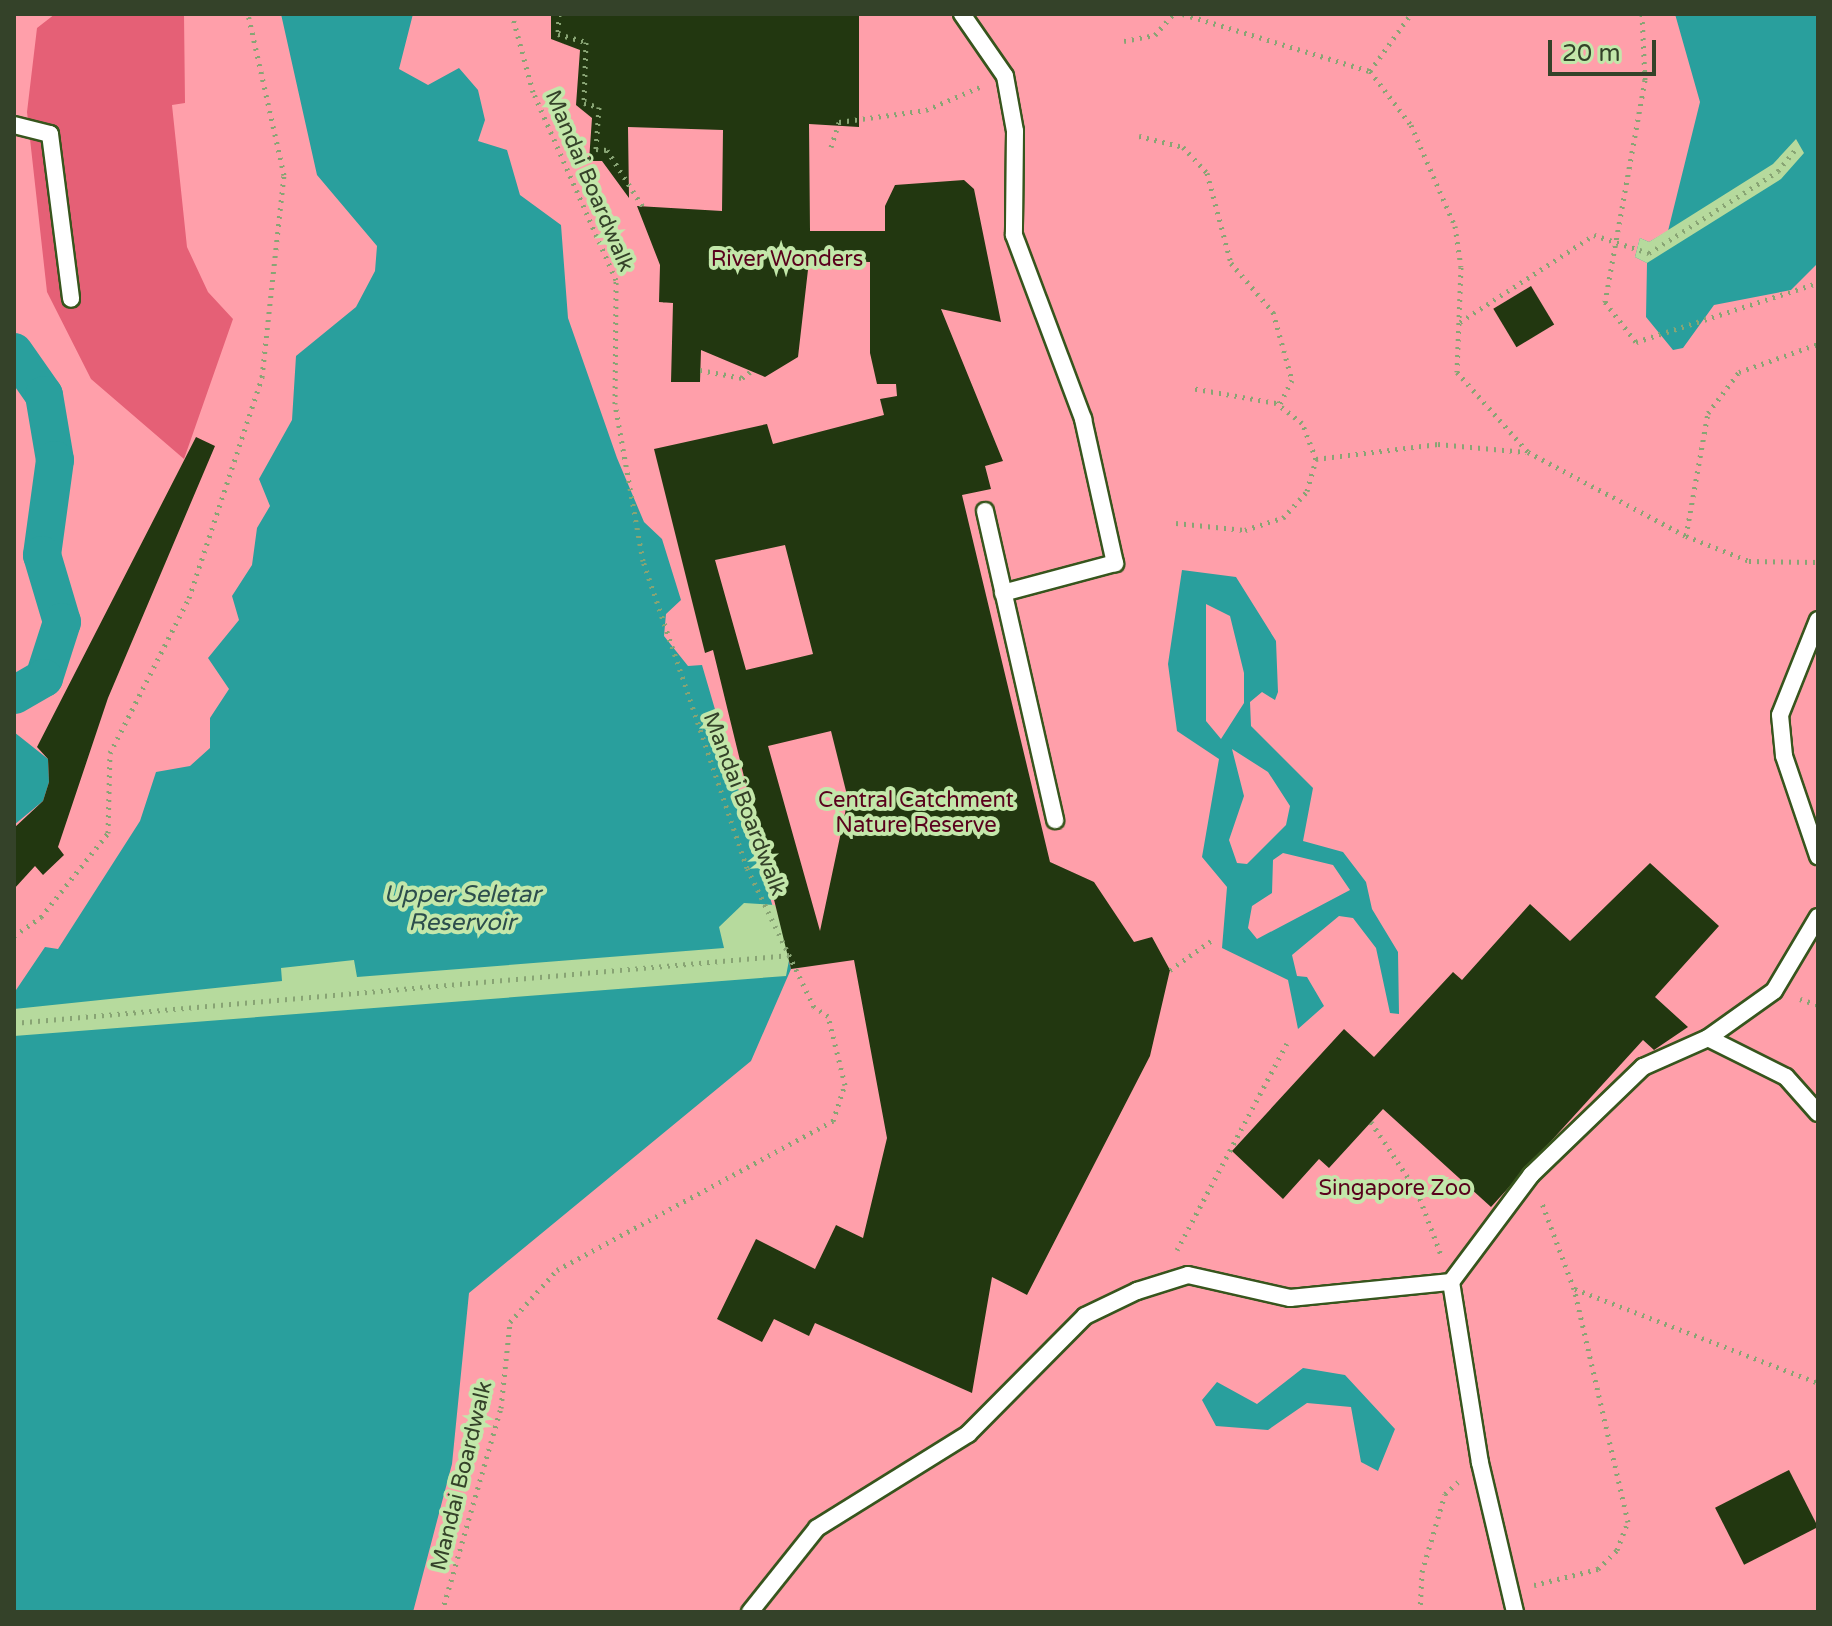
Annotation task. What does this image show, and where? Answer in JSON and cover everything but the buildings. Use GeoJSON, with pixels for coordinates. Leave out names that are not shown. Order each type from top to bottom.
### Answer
{"type":"FeatureCollection","features":[{"type":"Feature","properties":{"kind":"lane"},"geometry":{"type":"LineString","coordinates":[[962,14],[1005,76],[1015,131],[1014,235],[1083,419],[1115,563],[1003,593]]}},
{"type":"Feature","properties":{"kind":"lane"},"geometry":{"type":"LineString","coordinates":[[14,125],[50,134],[71,299]]}},
{"type":"Feature","properties":{"kind":"lane"},"geometry":{"type":"LineString","coordinates":[[985,511],[1055,820]]}},
{"type":"Feature","properties":{"kind":"lane"},"geometry":{"type":"LineString","coordinates":[[1818,620],[1780,715],[1784,756],[1818,856]]}},
{"type":"Feature","properties":{"kind":"lane"},"geometry":{"type":"LineString","coordinates":[[1515,1612],[1480,1463],[1451,1282],[1531,1175],[1643,1067],[1708,1038],[1774,991],[1818,917]]}},
{"type":"Feature","properties":{"kind":"lane"},"geometry":{"type":"LineString","coordinates":[[1708,1038],[1786,1077],[1818,1113]]}},
{"type":"Feature","properties":{"kind":"lane"},"geometry":{"type":"LineString","coordinates":[[750,1612],[817,1528],[968,1434],[1085,1316],[1188,1275],[1290,1298],[1451,1282]]}},
{"type":"Feature","properties":{"kind":"path"},"geometry":{"type":"LineString","coordinates":[[14,936],[41,917],[108,833],[110,753],[189,598],[262,377],[284,175],[248,14]]}},
{"type":"Feature","properties":{"kind":"path","name":"Mandai Boardwalk"},"geometry":{"type":"LineString","coordinates":[[442,1612],[501,1408],[510,1322],[557,1270],[833,1121],[845,1085],[828,1016],[814,1007],[747,868],[643,561],[615,404],[616,280],[533,92],[512,14]]}},
{"type":"Feature","properties":{"kind":"path"},"geometry":{"type":"LineString","coordinates":[[559,14],[558,34],[586,42],[584,103],[599,107],[596,149],[607,150],[643,207]]}},
{"type":"Feature","properties":{"kind":"path"},"geometry":{"type":"LineString","coordinates":[[1124,41],[1155,35],[1173,14]]}},
{"type":"Feature","properties":{"kind":"path"},"geometry":{"type":"LineString","coordinates":[[1183,14],[1370,71],[1430,160],[1455,226],[1459,323],[1457,372],[1528,452],[1686,536],[1749,561],[1818,562]]}},
{"type":"Feature","properties":{"kind":"path"},"geometry":{"type":"LineString","coordinates":[[1370,71],[1411,14]]}},
{"type":"Feature","properties":{"kind":"path"},"geometry":{"type":"LineString","coordinates":[[1642,14],[1645,80],[1605,302],[1636,342],[1818,283]]}},
{"type":"Feature","properties":{"kind":"path"},"geometry":{"type":"LineString","coordinates":[[831,147],[839,122],[864,113],[926,110],[1005,76]]}},
{"type":"Feature","properties":{"kind":"path"},"geometry":{"type":"LineString","coordinates":[[1139,136],[1183,147],[1207,173],[1231,263],[1273,312],[1292,380],[1279,406]]}},
{"type":"Feature","properties":{"kind":"path"},"geometry":{"type":"LineString","coordinates":[[1459,323],[1594,235],[1649,253],[1778,171],[1796,149]]}},
{"type":"Feature","properties":{"kind":"path"},"geometry":{"type":"LineString","coordinates":[[1686,536],[1708,413],[1739,372],[1818,344]]}},
{"type":"Feature","properties":{"kind":"path"},"geometry":{"type":"LineString","coordinates":[[700,370],[742,378],[754,369]]}},
{"type":"Feature","properties":{"kind":"path"},"geometry":{"type":"LineString","coordinates":[[1176,523],[1245,530],[1283,518],[1307,491],[1316,459],[1302,423],[1279,406],[1191,388]]}},
{"type":"Feature","properties":{"kind":"path"},"geometry":{"type":"LineString","coordinates":[[1316,459],[1438,444],[1528,452]]}},
{"type":"Feature","properties":{"kind":"path"},"geometry":{"type":"LineString","coordinates":[[1170,970],[1212,940]]}},
{"type":"Feature","properties":{"kind":"path"},"geometry":{"type":"LineString","coordinates":[[14,1023],[790,955]]}},
{"type":"Feature","properties":{"kind":"path"},"geometry":{"type":"LineString","coordinates":[[1161,1284],[1287,1043]]}},
{"type":"Feature","properties":{"kind":"path"},"geometry":{"type":"LineString","coordinates":[[1371,1122],[1417,1191],[1451,1282]]}},
{"type":"Feature","properties":{"kind":"path"},"geometry":{"type":"LineString","coordinates":[[1509,1591],[1598,1569],[1617,1550],[1628,1522],[1574,1289],[1531,1175]]}},
{"type":"Feature","properties":{"kind":"path"},"geometry":{"type":"LineString","coordinates":[[1574,1289],[1818,1383]]}},
{"type":"Feature","properties":{"kind":"path"},"geometry":{"type":"LineString","coordinates":[[1420,1612],[1422,1572],[1445,1494],[1480,1463]]}},
{"type":"Feature","properties":{"kind":"green space","name":"Central Catchment Nature Reserve"},"geometry":{"type":"Polygon","coordinates":[[[14,14],[1818,14],[1818,1612],[14,1612],[14,14]]]}},
{"type":"Feature","properties":{"kind":"shaded area"},"geometry":{"type":"Polygon","coordinates":[[[55,14],[184,14],[185,103],[172,105],[187,247],[208,292],[233,319],[184,459],[91,379],[47,292],[27,112],[37,28],[55,14]]]}},
{"type":"Feature","properties":{"kind":"water","name":"Upper Seletar Reservoir"},"geometry":{"type":"Polygon","coordinates":[[[281,14],[413,14],[399,69],[428,85],[459,68],[478,90],[485,120],[478,141],[507,150],[520,195],[561,225],[568,318],[617,458],[644,522],[662,539],[681,600],[666,614],[664,636],[688,666],[702,665],[791,969],[751,1061],[469,1293],[452,1464],[413,1612],[14,1612],[14,993],[45,947],[58,949],[140,821],[156,772],[190,766],[210,748],[210,718],[229,689],[208,658],[239,620],[232,596],[252,565],[257,528],[270,506],[259,479],[292,420],[296,356],[356,307],[375,271],[377,246],[317,175],[281,14]]]}},
{"type":"Feature","properties":{"kind":"water"},"geometry":{"type":"Polygon","coordinates":[[[1675,14],[1818,14],[1818,263],[1791,290],[1714,305],[1683,348],[1673,350],[1646,317],[1647,263],[1635,257],[1640,238],[1649,242],[1668,231],[1700,102],[1675,14]]]}},
{"type":"Feature","properties":{"kind":"water"},"geometry":{"type":"Polygon","coordinates":[[[1182,570],[1236,577],[1276,641],[1278,692],[1275,700],[1262,692],[1250,702],[1251,726],[1313,788],[1303,841],[1343,852],[1366,882],[1372,909],[1398,952],[1399,1014],[1390,1013],[1376,948],[1353,918],[1339,916],[1292,955],[1297,976],[1307,977],[1324,1006],[1298,1029],[1288,980],[1222,948],[1227,887],[1202,857],[1219,759],[1177,731],[1168,664],[1182,570]],[[1206,604],[1206,721],[1221,739],[1244,703],[1244,673],[1230,616],[1206,604]],[[1232,749],[1244,796],[1229,840],[1237,863],[1247,864],[1286,825],[1290,806],[1268,772],[1232,749]],[[1283,853],[1273,860],[1272,893],[1252,906],[1248,928],[1257,939],[1350,890],[1333,865],[1283,853]]]}},
{"type":"Feature","properties":{"kind":"water"},"geometry":{"type":"Polygon","coordinates":[[[14,732],[48,759],[49,782],[43,801],[14,825],[14,732]]]}},
{"type":"Feature","properties":{"kind":"water"},"geometry":{"type":"Polygon","coordinates":[[[1303,1368],[1345,1375],[1395,1429],[1378,1471],[1361,1462],[1351,1407],[1307,1403],[1268,1430],[1216,1426],[1202,1400],[1217,1382],[1257,1404],[1303,1368]]]}},
{"type":"Feature","properties":{"kind":"pier"},"geometry":{"type":"Polygon","coordinates":[[[1796,139],[1804,153],[1781,179],[1647,263],[1635,257],[1640,238],[1649,242],[1773,164],[1796,139]]]}},
{"type":"Feature","properties":{"kind":"pier"},"geometry":{"type":"Polygon","coordinates":[[[744,903],[775,905],[790,955],[786,976],[14,1036],[14,1009],[282,981],[281,968],[354,960],[357,977],[724,948],[719,927],[744,903]]]}},
{"type":"Feature","properties":{"kind":"waterway"},"geometry":{"type":"LineString","coordinates":[[14,352],[44,395],[55,460],[42,555],[62,622],[44,678],[14,695]]}},
{"type":"Feature","properties":{"kind":"park label","name":"River Wonders"},"geometry":{"type":"Point","coordinates":[787,260]}},
{"type":"Feature","properties":{"kind":"park label","name":"Singapore Zoo"},"geometry":{"type":"Point","coordinates":[1395,1189]}}]}
